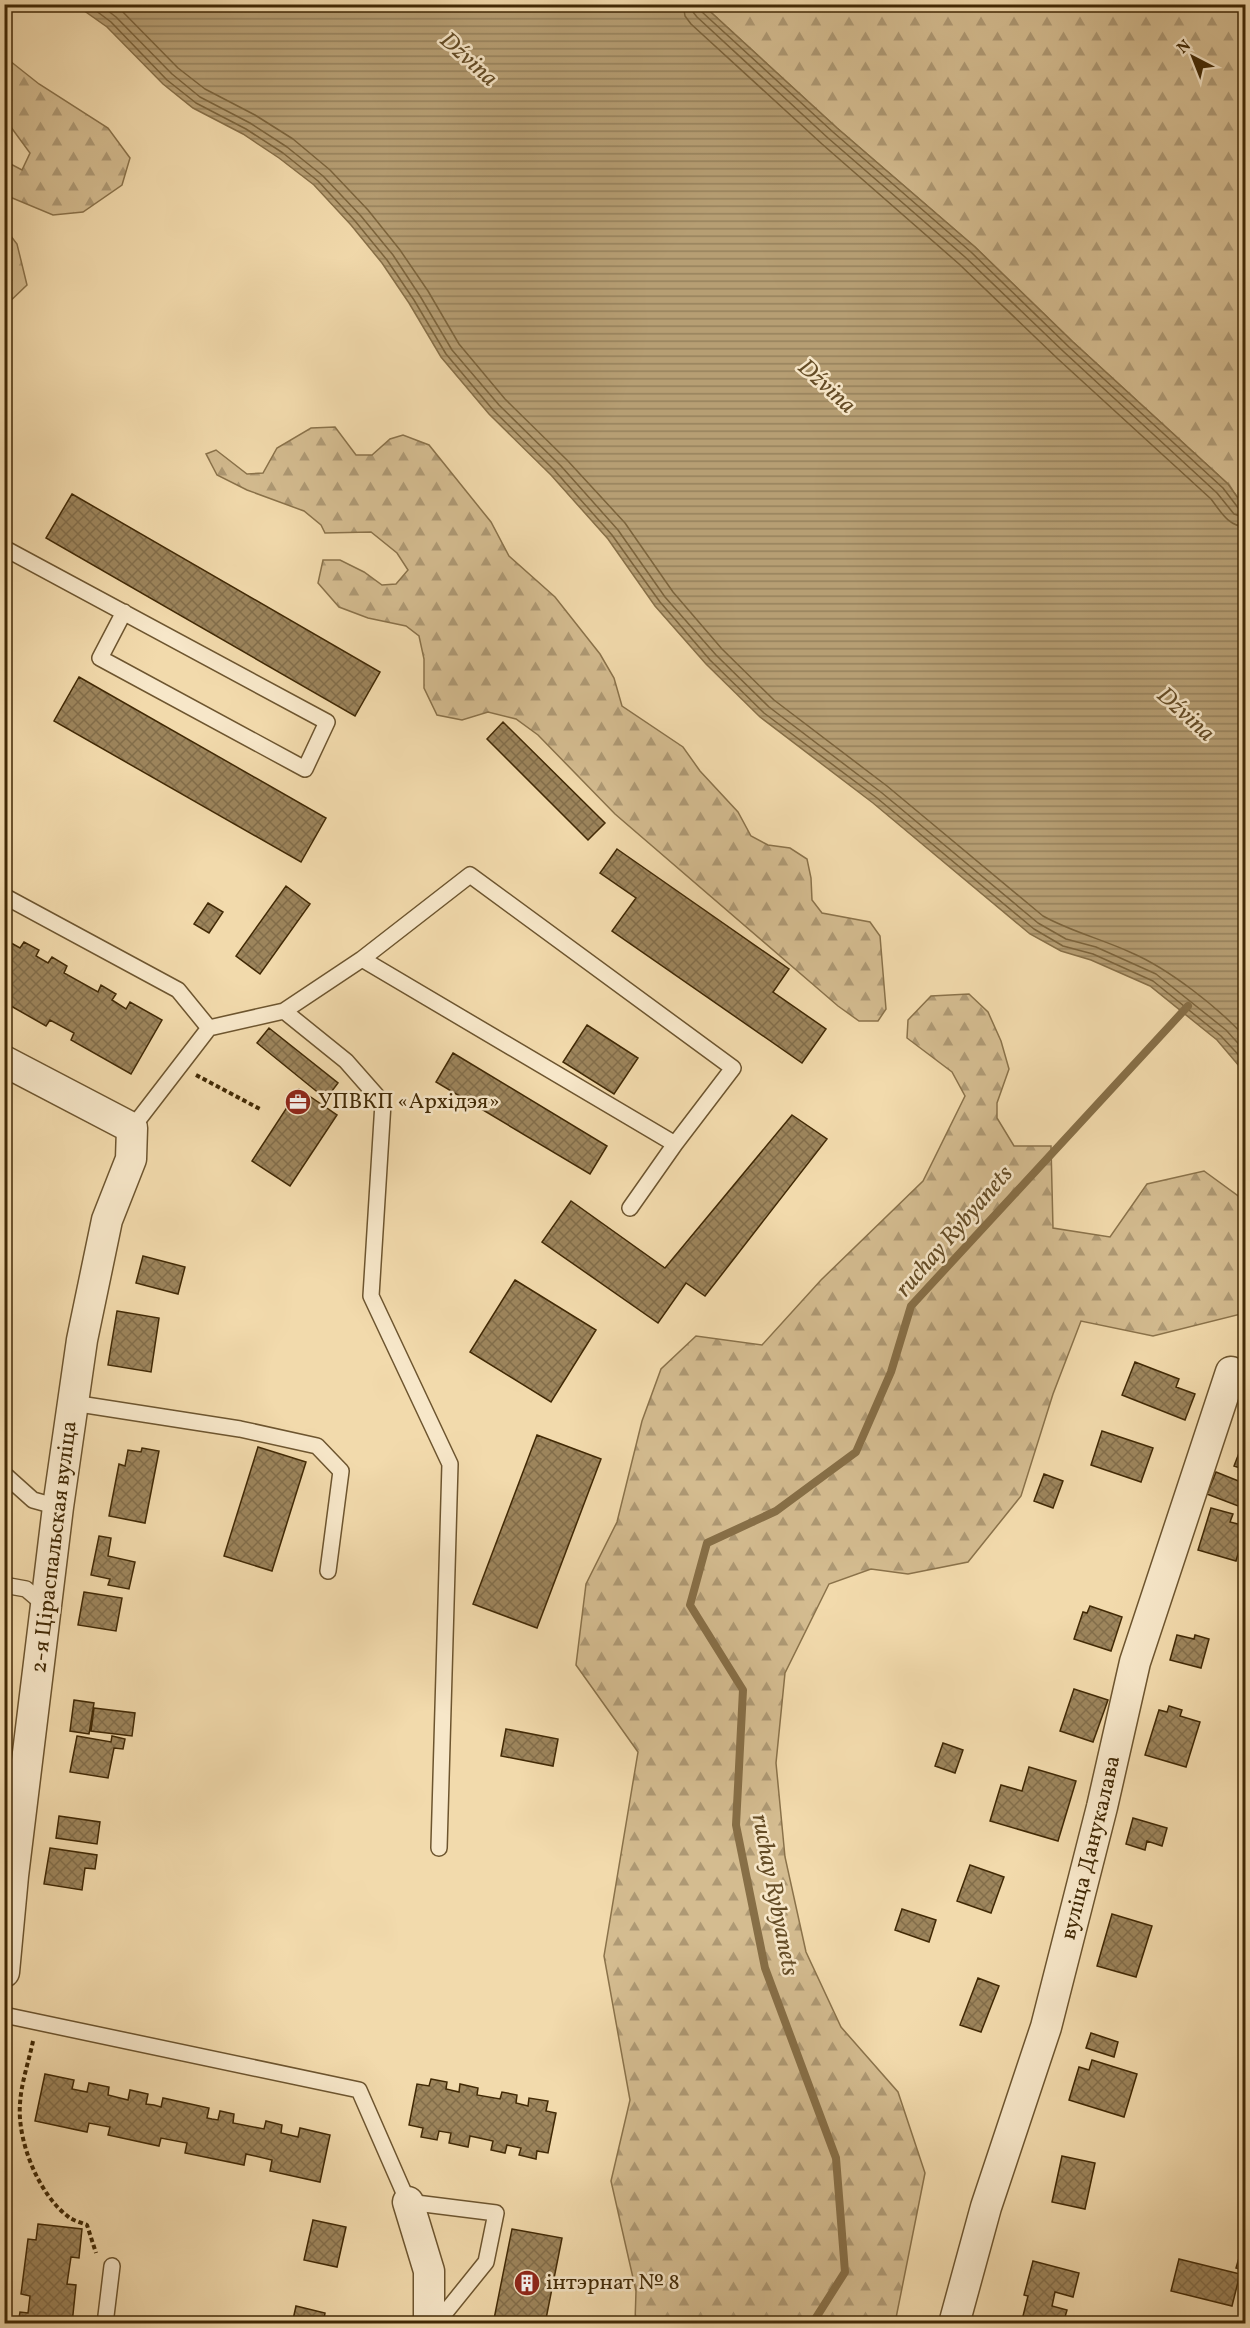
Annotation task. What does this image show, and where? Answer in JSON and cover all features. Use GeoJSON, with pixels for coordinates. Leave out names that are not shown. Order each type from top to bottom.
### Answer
{"type":"FeatureCollection","features":[{"type":"Feature","properties":{"kind":"street"},"geometry":{"type":"LineString","coordinates":[[4,1060],[132,1128]]}},
{"type":"Feature","properties":{"kind":"street","name":"2-я Ціраспальская вуліца"},"geometry":{"type":"LineString","coordinates":[[4,1972],[13,1876],[81,1340],[107,1220],[131,1159],[132,1128]]}},
{"type":"Feature","properties":{"kind":"street","name":"вуліца Данукалава"},"geometry":{"type":"LineString","coordinates":[[954,2324],[986,2207],[1046,2027],[1102,1807],[1135,1662],[1231,1372]]}},
{"type":"Feature","properties":{"kind":"street"},"geometry":{"type":"LineString","coordinates":[[408,2202],[429,2271],[429,2324]]}},
{"type":"Feature","properties":{"kind":"lane"},"geometry":{"type":"LineString","coordinates":[[4,548],[124,612],[327,722],[305,769],[100,658],[124,612]]}},
{"type":"Feature","properties":{"kind":"lane"},"geometry":{"type":"LineString","coordinates":[[132,1128],[209,1028],[284,1011],[362,959],[470,875],[734,1068],[675,1144],[630,1208]]}},
{"type":"Feature","properties":{"kind":"lane"},"geometry":{"type":"LineString","coordinates":[[4,896],[178,990],[209,1028]]}},
{"type":"Feature","properties":{"kind":"lane"},"geometry":{"type":"LineString","coordinates":[[362,959],[675,1144]]}},
{"type":"Feature","properties":{"kind":"lane"},"geometry":{"type":"LineString","coordinates":[[284,1011],[346,1061],[383,1102],[371,1296],[450,1464],[438,1848]]}},
{"type":"Feature","properties":{"kind":"lane"},"geometry":{"type":"LineString","coordinates":[[74,1402],[240,1429],[318,1446],[341,1471],[328,1570]]}},
{"type":"Feature","properties":{"kind":"lane"},"geometry":{"type":"LineString","coordinates":[[4,1474],[33,1500],[58,1508]]}},
{"type":"Feature","properties":{"kind":"lane"},"geometry":{"type":"LineString","coordinates":[[4,1585],[26,1589],[47,1607]]}},
{"type":"Feature","properties":{"kind":"lane"},"geometry":{"type":"LineString","coordinates":[[4,2015],[359,2090],[408,2202],[496,2213],[486,2262],[436,2324]]}},
{"type":"Feature","properties":{"kind":"lane"},"geometry":{"type":"LineString","coordinates":[[105,2324],[112,2266]]}},
{"type":"Feature","properties":{"kind":"path"},"geometry":{"type":"LineString","coordinates":[[179,1066],[260,1109]]}},
{"type":"Feature","properties":{"kind":"path"},"geometry":{"type":"LineString","coordinates":[[38,2022],[20,2103],[21,2133],[31,2163],[50,2198],[71,2218],[87,2225],[98,2258],[112,2266]]}},
{"type":"Feature","properties":{"kind":"green space"},"geometry":{"type":"Polygon","coordinates":[[[703,5],[1245,5],[1245,508],[1228,484],[1073,342],[975,247],[837,128],[703,5]]]}},
{"type":"Feature","properties":{"kind":"green space"},"geometry":{"type":"Polygon","coordinates":[[[5,57],[39,84],[108,128],[130,158],[122,185],[83,212],[53,215],[5,195],[5,161],[22,170],[30,153],[5,119],[5,57]]]}},
{"type":"Feature","properties":{"kind":"green space"},"geometry":{"type":"Polygon","coordinates":[[[4,227],[17,244],[27,285],[5,306],[4,227]]]}},
{"type":"Feature","properties":{"kind":"green space"},"geometry":{"type":"Polygon","coordinates":[[[335,427],[356,455],[372,455],[390,439],[403,435],[429,445],[491,522],[509,556],[555,597],[600,654],[614,678],[622,706],[683,747],[700,771],[738,812],[751,836],[768,845],[790,848],[807,859],[812,900],[822,913],[870,922],[880,936],[886,1009],[878,1021],[859,1021],[838,1006],[615,814],[538,735],[516,719],[488,712],[462,720],[437,715],[424,688],[424,659],[419,636],[406,626],[368,618],[339,607],[318,583],[323,560],[340,560],[364,572],[382,585],[396,584],[408,570],[397,553],[371,532],[325,533],[321,525],[304,511],[247,490],[217,475],[206,454],[216,450],[247,474],[263,473],[277,448],[311,428],[335,427]]]}},
{"type":"Feature","properties":{"kind":"green space"},"geometry":{"type":"Polygon","coordinates":[[[969,994],[988,1012],[1001,1041],[1009,1069],[997,1103],[997,1118],[1014,1146],[1051,1146],[1053,1228],[1110,1237],[1147,1184],[1204,1171],[1245,1201],[1245,1313],[1153,1336],[1081,1321],[1053,1394],[1021,1496],[968,1562],[908,1574],[871,1569],[829,1584],[785,1673],[776,1763],[785,1857],[806,1952],[841,2027],[898,2092],[925,2173],[895,2323],[635,2323],[636,2291],[611,2181],[630,2100],[604,1956],[638,1752],[576,1665],[586,1584],[617,1522],[642,1421],[661,1369],[696,1336],[762,1345],[821,1280],[923,1181],[965,1096],[952,1072],[907,1038],[908,1020],[931,996],[969,994]]]}},
{"type":"Feature","properties":{"kind":"water","name":"Dźvina"},"geometry":{"type":"Polygon","coordinates":[[[76,5],[703,5],[837,128],[975,247],[1073,342],[1228,484],[1245,508],[1245,1073],[1217,1040],[1150,986],[1091,960],[1061,951],[1030,934],[873,803],[760,717],[706,664],[655,606],[608,539],[551,475],[489,414],[441,357],[382,263],[314,185],[243,134],[193,108],[163,84],[107,27],[76,5]]]}},
{"type":"Feature","properties":{"kind":"building"},"geometry":{"type":"Polygon","coordinates":[[[72,494],[380,672],[355,716],[46,538],[72,494]]]}},
{"type":"Feature","properties":{"kind":"building"},"geometry":{"type":"Polygon","coordinates":[[[79,677],[326,818],[301,862],[54,721],[79,677]]]}},
{"type":"Feature","properties":{"kind":"building"},"geometry":{"type":"Polygon","coordinates":[[[503,722],[605,823],[588,840],[487,739],[503,722]]]}},
{"type":"Feature","properties":{"kind":"building"},"geometry":{"type":"Polygon","coordinates":[[[617,849],[789,969],[773,992],[826,1029],[802,1063],[612,931],[636,898],[600,873],[617,849]]]}},
{"type":"Feature","properties":{"kind":"building"},"geometry":{"type":"Polygon","coordinates":[[[286,886],[310,904],[260,974],[236,956],[286,886]]]}},
{"type":"Feature","properties":{"kind":"building"},"geometry":{"type":"Polygon","coordinates":[[[208,903],[223,912],[209,933],[194,924],[208,903]]]}},
{"type":"Feature","properties":{"kind":"building"},"geometry":{"type":"Polygon","coordinates":[[[4,939],[20,948],[24,942],[39,950],[36,956],[48,963],[52,957],[67,966],[64,973],[98,992],[101,985],[116,994],[112,1000],[126,1009],[130,1002],[162,1020],[131,1074],[71,1040],[74,1033],[50,1020],[46,1026],[4,1002],[4,939]]]}},
{"type":"Feature","properties":{"kind":"building"},"geometry":{"type":"Polygon","coordinates":[[[587,1025],[638,1058],[614,1094],[563,1062],[587,1025]]]}},
{"type":"Feature","properties":{"kind":"building"},"geometry":{"type":"Polygon","coordinates":[[[269,1028],[338,1083],[326,1099],[257,1043],[269,1028]]]}},
{"type":"Feature","properties":{"kind":"building"},"geometry":{"type":"Polygon","coordinates":[[[453,1053],[607,1146],[590,1174],[436,1082],[453,1053]]]}},
{"type":"Feature","properties":{"kind":"building"},"geometry":{"type":"Polygon","coordinates":[[[299,1089],[337,1115],[290,1186],[252,1161],[299,1089]]]}},
{"type":"Feature","properties":{"kind":"building"},"geometry":{"type":"Polygon","coordinates":[[[792,1115],[827,1139],[705,1296],[686,1283],[658,1323],[542,1242],[571,1201],[665,1268],[792,1115]]]}},
{"type":"Feature","properties":{"kind":"building"},"geometry":{"type":"Polygon","coordinates":[[[143,1256],[185,1267],[178,1294],[136,1283],[143,1256]]]}},
{"type":"Feature","properties":{"kind":"building"},"geometry":{"type":"Polygon","coordinates":[[[515,1280],[596,1330],[551,1402],[470,1352],[515,1280]]]}},
{"type":"Feature","properties":{"kind":"building"},"geometry":{"type":"Polygon","coordinates":[[[117,1311],[159,1318],[151,1372],[108,1365],[117,1311]]]}},
{"type":"Feature","properties":{"kind":"building"},"geometry":{"type":"Polygon","coordinates":[[[1135,1362],[1179,1379],[1176,1387],[1195,1394],[1185,1420],[1122,1395],[1135,1362]]]}},
{"type":"Feature","properties":{"kind":"building"},"geometry":{"type":"Polygon","coordinates":[[[1102,1431],[1153,1448],[1141,1482],[1091,1465],[1102,1431]]]}},
{"type":"Feature","properties":{"kind":"building"},"geometry":{"type":"Polygon","coordinates":[[[537,1435],[601,1459],[537,1628],[473,1604],[537,1435]]]}},
{"type":"Feature","properties":{"kind":"building"},"geometry":{"type":"Polygon","coordinates":[[[1246,1435],[1246,1470],[1234,1466],[1246,1435]]]}},
{"type":"Feature","properties":{"kind":"building"},"geometry":{"type":"Polygon","coordinates":[[[258,1447],[306,1462],[272,1571],[224,1556],[258,1447]]]}},
{"type":"Feature","properties":{"kind":"building"},"geometry":{"type":"Polygon","coordinates":[[[142,1448],[159,1451],[145,1523],[109,1516],[119,1464],[125,1466],[128,1450],[141,1452],[142,1448]]]}},
{"type":"Feature","properties":{"kind":"building"},"geometry":{"type":"Polygon","coordinates":[[[1216,1472],[1246,1484],[1246,1509],[1207,1494],[1216,1472]]]}},
{"type":"Feature","properties":{"kind":"building"},"geometry":{"type":"Polygon","coordinates":[[[1044,1474],[1063,1481],[1053,1508],[1034,1501],[1044,1474]]]}},
{"type":"Feature","properties":{"kind":"building"},"geometry":{"type":"Polygon","coordinates":[[[1211,1508],[1233,1514],[1230,1522],[1246,1526],[1236,1561],[1198,1550],[1211,1508]]]}},
{"type":"Feature","properties":{"kind":"building"},"geometry":{"type":"Polygon","coordinates":[[[99,1536],[111,1538],[108,1556],[135,1562],[129,1589],[108,1585],[110,1579],[91,1575],[99,1536]]]}},
{"type":"Feature","properties":{"kind":"building"},"geometry":{"type":"Polygon","coordinates":[[[84,1592],[122,1598],[116,1631],[78,1625],[84,1592]]]}},
{"type":"Feature","properties":{"kind":"building"},"geometry":{"type":"Polygon","coordinates":[[[1090,1606],[1122,1617],[1111,1651],[1074,1639],[1083,1612],[1087,1613],[1090,1606]]]}},
{"type":"Feature","properties":{"kind":"building"},"geometry":{"type":"Polygon","coordinates":[[[1177,1635],[1194,1639],[1195,1635],[1209,1639],[1201,1668],[1170,1660],[1177,1635]]]}},
{"type":"Feature","properties":{"kind":"building"},"geometry":{"type":"Polygon","coordinates":[[[1074,1689],[1108,1700],[1093,1742],[1060,1731],[1074,1689]]]}},
{"type":"Feature","properties":{"kind":"building"},"geometry":{"type":"Polygon","coordinates":[[[74,1700],[94,1703],[89,1734],[70,1731],[74,1700]]]}},
{"type":"Feature","properties":{"kind":"building"},"geometry":{"type":"Polygon","coordinates":[[[1169,1706],[1182,1710],[1180,1716],[1200,1722],[1186,1767],[1145,1755],[1159,1710],[1167,1712],[1169,1706]]]}},
{"type":"Feature","properties":{"kind":"building"},"geometry":{"type":"Polygon","coordinates":[[[94,1708],[135,1713],[132,1736],[91,1731],[94,1708]]]}},
{"type":"Feature","properties":{"kind":"building"},"geometry":{"type":"Polygon","coordinates":[[[506,1729],[558,1739],[553,1766],[501,1756],[506,1729]]]}},
{"type":"Feature","properties":{"kind":"building"},"geometry":{"type":"Polygon","coordinates":[[[77,1736],[111,1742],[112,1736],[125,1739],[123,1749],[114,1748],[108,1778],[70,1772],[77,1736]]]}},
{"type":"Feature","properties":{"kind":"building"},"geometry":{"type":"Polygon","coordinates":[[[943,1743],[963,1750],[955,1773],[935,1766],[943,1743]]]}},
{"type":"Feature","properties":{"kind":"building"},"geometry":{"type":"Polygon","coordinates":[[[1029,1767],[1076,1781],[1058,1841],[990,1821],[1001,1785],[1022,1791],[1029,1767]]]}},
{"type":"Feature","properties":{"kind":"building"},"geometry":{"type":"Polygon","coordinates":[[[59,1816],[100,1822],[97,1844],[56,1838],[59,1816]]]}},
{"type":"Feature","properties":{"kind":"building"},"geometry":{"type":"Polygon","coordinates":[[[1133,1818],[1167,1828],[1162,1846],[1147,1841],[1145,1850],[1126,1844],[1133,1818]]]}},
{"type":"Feature","properties":{"kind":"building"},"geometry":{"type":"Polygon","coordinates":[[[50,1848],[97,1855],[95,1869],[85,1868],[82,1890],[44,1884],[50,1848]]]}},
{"type":"Feature","properties":{"kind":"building"},"geometry":{"type":"Polygon","coordinates":[[[970,1865],[1004,1877],[991,1913],[957,1901],[970,1865]]]}},
{"type":"Feature","properties":{"kind":"building"},"geometry":{"type":"Polygon","coordinates":[[[902,1909],[936,1920],[929,1942],[895,1930],[902,1909]]]}},
{"type":"Feature","properties":{"kind":"building"},"geometry":{"type":"Polygon","coordinates":[[[1112,1914],[1152,1926],[1136,1977],[1097,1966],[1112,1914]]]}},
{"type":"Feature","properties":{"kind":"building"},"geometry":{"type":"Polygon","coordinates":[[[978,1978],[999,1986],[981,2032],[960,2025],[978,1978]]]}},
{"type":"Feature","properties":{"kind":"building"},"geometry":{"type":"Polygon","coordinates":[[[1091,2033],[1118,2042],[1114,2057],[1086,2048],[1091,2033]]]}},
{"type":"Feature","properties":{"kind":"building"},"geometry":{"type":"Polygon","coordinates":[[[1092,2060],[1137,2074],[1124,2117],[1069,2100],[1079,2067],[1089,2070],[1092,2060]]]}},
{"type":"Feature","properties":{"kind":"building"},"geometry":{"type":"Polygon","coordinates":[[[45,2074],[74,2080],[72,2089],[87,2092],[89,2083],[109,2087],[108,2095],[128,2100],[130,2090],[148,2094],[146,2104],[161,2107],[163,2098],[209,2108],[207,2118],[218,2120],[220,2111],[234,2114],[233,2123],[264,2129],[266,2121],[282,2125],[281,2133],[298,2137],[300,2128],[330,2135],[320,2182],[270,2171],[272,2160],[246,2154],[244,2165],[185,2153],[187,2143],[161,2138],[159,2146],[108,2135],[110,2127],[89,2123],[87,2132],[35,2121],[45,2074]]]}},
{"type":"Feature","properties":{"kind":"building"},"geometry":{"type":"Polygon","coordinates":[[[431,2079],[447,2082],[446,2089],[459,2092],[460,2084],[478,2088],[477,2095],[500,2099],[502,2092],[517,2095],[516,2103],[528,2106],[529,2098],[548,2101],[546,2111],[556,2113],[548,2153],[537,2151],[536,2159],[519,2155],[521,2148],[507,2145],[505,2153],[491,2150],[493,2141],[470,2136],[468,2147],[449,2143],[451,2133],[439,2131],[437,2140],[421,2137],[423,2128],[409,2125],[417,2084],[429,2086],[431,2079]]]}},
{"type":"Feature","properties":{"kind":"building"},"geometry":{"type":"Polygon","coordinates":[[[1062,2156],[1095,2163],[1085,2209],[1052,2202],[1062,2156]]]}},
{"type":"Feature","properties":{"kind":"building"},"geometry":{"type":"Polygon","coordinates":[[[313,2220],[346,2227],[337,2267],[304,2260],[313,2220]]]}},
{"type":"Feature","properties":{"kind":"building"},"geometry":{"type":"Polygon","coordinates":[[[38,2224],[82,2229],[79,2258],[71,2257],[67,2284],[76,2285],[72,2324],[18,2324],[20,2312],[28,2313],[30,2296],[21,2294],[28,2239],[36,2240],[38,2224]]]}},
{"type":"Feature","properties":{"kind":"building","name":"інтэрнат № 8"},"geometry":{"type":"Polygon","coordinates":[[[512,2229],[562,2238],[545,2324],[493,2324],[512,2229]]]}},
{"type":"Feature","properties":{"kind":"building"},"geometry":{"type":"Polygon","coordinates":[[[1244,2241],[1246,2241],[1246,2271],[1236,2268],[1244,2241]]]}},
{"type":"Feature","properties":{"kind":"building"},"geometry":{"type":"Polygon","coordinates":[[[1179,2259],[1240,2274],[1232,2306],[1171,2291],[1179,2259]]]}},
{"type":"Feature","properties":{"kind":"building"},"geometry":{"type":"Polygon","coordinates":[[[1033,2261],[1079,2273],[1073,2297],[1055,2292],[1052,2306],[1067,2310],[1063,2324],[1021,2324],[1028,2296],[1024,2295],[1033,2261]]]}},
{"type":"Feature","properties":{"kind":"building"},"geometry":{"type":"Polygon","coordinates":[[[296,2306],[325,2313],[323,2324],[292,2324],[296,2306]]]}},
{"type":"Feature","properties":{"kind":"waterway","name":"ruchay Rybyanets"},"geometry":{"type":"LineString","coordinates":[[812,2324],[845,2272],[836,2158],[765,1968],[736,1825],[743,1690],[690,1605],[707,1543],[776,1511],[856,1452],[891,1372],[911,1306],[1188,1006]]}},
{"type":"Feature","properties":{"kind":"place","name":"УПВКП «Архідэя»"},"geometry":{"type":"Point","coordinates":[298,1102]}},
{"type":"Feature","properties":{"kind":"place","name":"інтэрнат № 8"},"geometry":{"type":"Point","coordinates":[527,2283]}}]}
